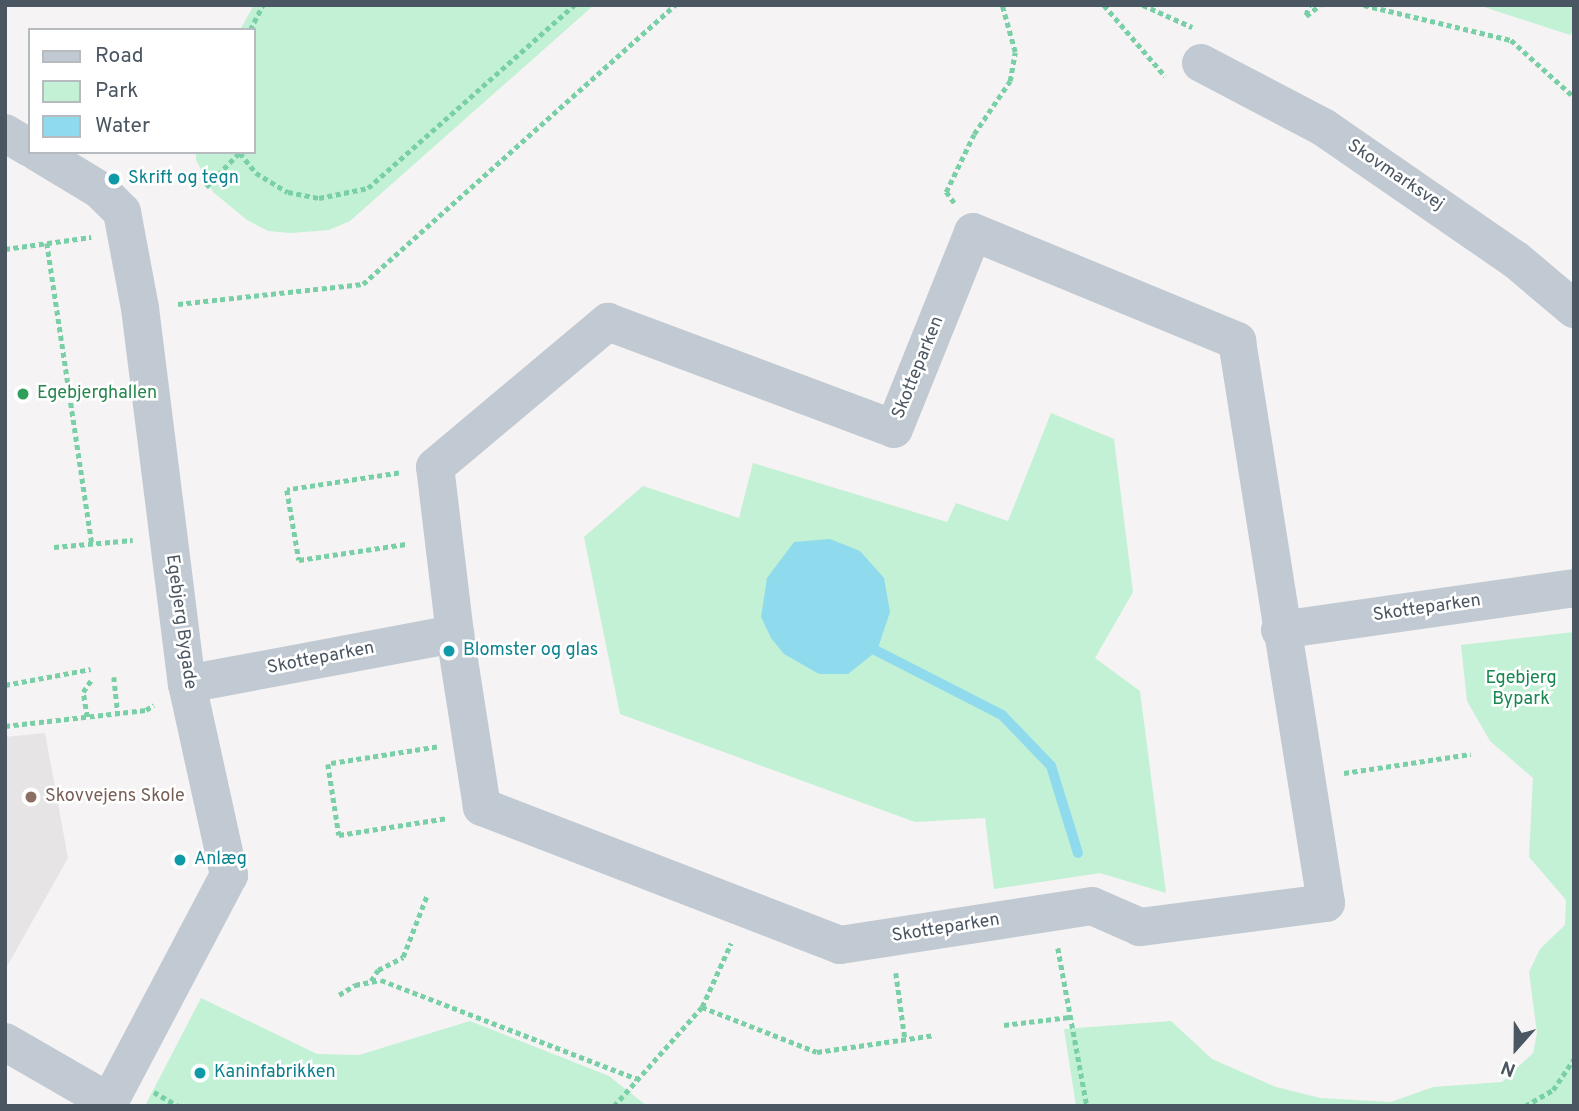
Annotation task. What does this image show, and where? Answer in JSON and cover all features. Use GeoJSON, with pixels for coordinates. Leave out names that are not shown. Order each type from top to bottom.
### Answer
{"type":"FeatureCollection","features":[{"type":"Feature","properties":{"kind":"street","name":"Skovmarksvej"},"geometry":{"type":"LineString","coordinates":[[1201,63],[1323,127],[1516,260],[1574,309]]}},
{"type":"Feature","properties":{"kind":"street"},"geometry":{"type":"LineString","coordinates":[[5,133],[28,147]]}},
{"type":"Feature","properties":{"kind":"street","name":"Egebjerg Bygade"},"geometry":{"type":"LineString","coordinates":[[40,154],[100,190],[122,212],[140,308],[187,684],[229,875],[108,1104]]}},
{"type":"Feature","properties":{"kind":"street","name":"Skotteparken"},"geometry":{"type":"LineString","coordinates":[[435,467],[608,322],[894,429],[973,232],[1237,341],[1280,630],[1326,903],[1140,927],[1092,906],[839,945],[745,911],[482,807]]}},
{"type":"Feature","properties":{"kind":"street"},"geometry":{"type":"LineString","coordinates":[[435,467],[455,634],[482,807]]}},
{"type":"Feature","properties":{"kind":"street","name":"Skotteparken"},"geometry":{"type":"LineString","coordinates":[[1280,630],[1574,589]]}},
{"type":"Feature","properties":{"kind":"street","name":"Skotteparken"},"geometry":{"type":"LineString","coordinates":[[187,684],[455,634]]}},
{"type":"Feature","properties":{"kind":"street"},"geometry":{"type":"LineString","coordinates":[[5,1042],[108,1104]]}},
{"type":"Feature","properties":{"kind":"path"},"geometry":{"type":"LineString","coordinates":[[251,28],[263,5]]}},
{"type":"Feature","properties":{"kind":"path"},"geometry":{"type":"LineString","coordinates":[[240,154],[256,173],[288,192],[319,198],[368,188],[574,5]]}},
{"type":"Feature","properties":{"kind":"path"},"geometry":{"type":"LineString","coordinates":[[140,308],[363,284],[675,5]]}},
{"type":"Feature","properties":{"kind":"path"},"geometry":{"type":"LineString","coordinates":[[973,232],[946,192],[974,134],[1010,81],[1015,52],[1002,5]]}},
{"type":"Feature","properties":{"kind":"path"},"geometry":{"type":"LineString","coordinates":[[1308,5],[1306,16],[1320,5]]}},
{"type":"Feature","properties":{"kind":"path"},"geometry":{"type":"LineString","coordinates":[[1364,5],[1511,40],[1574,97]]}},
{"type":"Feature","properties":{"kind":"path"},"geometry":{"type":"LineString","coordinates":[[206,187],[238,154]]}},
{"type":"Feature","properties":{"kind":"path"},"geometry":{"type":"LineString","coordinates":[[5,249],[127,232]]}},
{"type":"Feature","properties":{"kind":"path"},"geometry":{"type":"LineString","coordinates":[[47,243],[92,543]]}},
{"type":"Feature","properties":{"kind":"path"},"geometry":{"type":"LineString","coordinates":[[435,467],[287,490],[299,559],[443,538]]}},
{"type":"Feature","properties":{"kind":"path"},"geometry":{"type":"LineString","coordinates":[[54,547],[169,538]]}},
{"type":"Feature","properties":{"kind":"path"},"geometry":{"type":"LineString","coordinates":[[5,685],[91,669]]}},
{"type":"Feature","properties":{"kind":"path"},"geometry":{"type":"LineString","coordinates":[[114,677],[118,713]]}},
{"type":"Feature","properties":{"kind":"path"},"geometry":{"type":"LineString","coordinates":[[87,717],[83,692],[91,680]]}},
{"type":"Feature","properties":{"kind":"path"},"geometry":{"type":"LineString","coordinates":[[5,726],[146,710],[187,684]]}},
{"type":"Feature","properties":{"kind":"path"},"geometry":{"type":"LineString","coordinates":[[472,741],[328,764],[339,835],[459,816],[482,807]]}},
{"type":"Feature","properties":{"kind":"path"},"geometry":{"type":"LineString","coordinates":[[1306,779],[1471,754]]}},
{"type":"Feature","properties":{"kind":"path"},"geometry":{"type":"LineString","coordinates":[[371,982],[378,970],[403,957],[427,895]]}},
{"type":"Feature","properties":{"kind":"path"},"geometry":{"type":"LineString","coordinates":[[614,1106],[702,1007],[745,911]]}},
{"type":"Feature","properties":{"kind":"path"},"geometry":{"type":"LineString","coordinates":[[1051,912],[1087,1106]]}},
{"type":"Feature","properties":{"kind":"path"},"geometry":{"type":"LineString","coordinates":[[891,937],[905,1039]]}},
{"type":"Feature","properties":{"kind":"path"},"geometry":{"type":"LineString","coordinates":[[339,995],[355,985],[381,980],[637,1079]]}},
{"type":"Feature","properties":{"kind":"path"},"geometry":{"type":"LineString","coordinates":[[702,1007],[817,1052],[934,1035]]}},
{"type":"Feature","properties":{"kind":"path"},"geometry":{"type":"LineString","coordinates":[[1004,1025],[1070,1017]]}},
{"type":"Feature","properties":{"kind":"path"},"geometry":{"type":"LineString","coordinates":[[1525,1106],[1553,1090],[1574,1059]]}},
{"type":"Feature","properties":{"kind":"shaded area","name":"Skovvejens Skole"},"geometry":{"type":"Polygon","coordinates":[[[45,733],[68,858],[5,970],[5,737],[45,733]]]}},
{"type":"Feature","properties":{"kind":"green space"},"geometry":{"type":"Polygon","coordinates":[[[254,5],[594,5],[350,221],[329,230],[291,233],[268,231],[247,220],[213,192],[196,160],[196,154],[256,154],[256,28],[241,28],[254,5]]]}},
{"type":"Feature","properties":{"kind":"green space"},"geometry":{"type":"Polygon","coordinates":[[[1478,5],[1574,5],[1574,29],[1570,35],[1478,5]]]}},
{"type":"Feature","properties":{"kind":"green space"},"geometry":{"type":"Polygon","coordinates":[[[1051,413],[1114,439],[1133,592],[1095,658],[1140,691],[1166,893],[1100,873],[994,889],[985,818],[915,822],[620,714],[584,537],[643,486],[739,518],[753,463],[947,522],[956,503],[1008,521],[1051,413]]]}},
{"type":"Feature","properties":{"kind":"green space","name":"Egebjerg Bypark"},"geometry":{"type":"Polygon","coordinates":[[[1574,632],[1574,1106],[1076,1106],[1064,1029],[1171,1021],[1212,1059],[1276,1087],[1320,1098],[1391,1102],[1433,1087],[1502,1082],[1533,1053],[1537,1033],[1529,972],[1540,949],[1565,925],[1566,900],[1529,857],[1533,778],[1490,741],[1467,701],[1461,645],[1574,632]]]}},
{"type":"Feature","properties":{"kind":"green space"},"geometry":{"type":"Polygon","coordinates":[[[201,998],[317,1054],[359,1055],[470,1021],[609,1076],[647,1106],[145,1106],[201,998]]]}},
{"type":"Feature","properties":{"kind":"water"},"geometry":{"type":"Polygon","coordinates":[[[830,539],[860,551],[884,578],[890,612],[877,651],[848,674],[819,674],[784,654],[771,638],[761,617],[767,578],[794,542],[830,539]]]}},
{"type":"Feature","properties":{"kind":"waterway"},"geometry":{"type":"LineString","coordinates":[[877,651],[1002,715],[1051,766],[1078,853]]}},
{"type":"Feature","properties":{"kind":"place","name":"Skrift og tegn"},"geometry":{"type":"Point","coordinates":[114,179]}},
{"type":"Feature","properties":{"kind":"place","name":"Egebjerghallen"},"geometry":{"type":"Point","coordinates":[23,394]}},
{"type":"Feature","properties":{"kind":"place","name":"Blomster og glas"},"geometry":{"type":"Point","coordinates":[449,651]}},
{"type":"Feature","properties":{"kind":"place","name":"Skovvejens Skole"},"geometry":{"type":"Point","coordinates":[31,797]}},
{"type":"Feature","properties":{"kind":"place","name":"Anlæg"},"geometry":{"type":"Point","coordinates":[180,860]}},
{"type":"Feature","properties":{"kind":"place","name":"Kaninfabrikken"},"geometry":{"type":"Point","coordinates":[200,1073]}}]}
